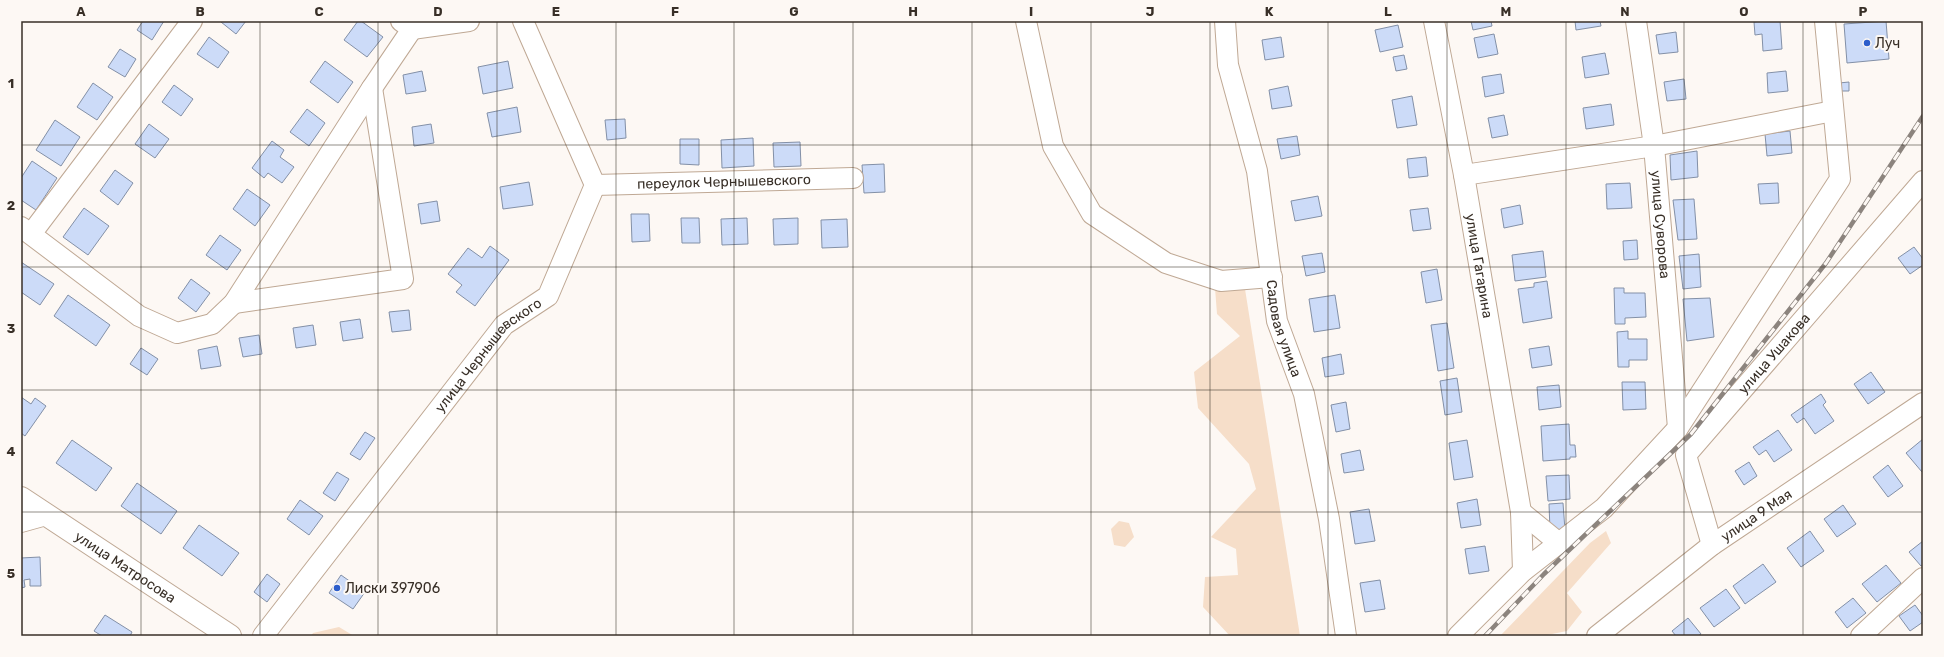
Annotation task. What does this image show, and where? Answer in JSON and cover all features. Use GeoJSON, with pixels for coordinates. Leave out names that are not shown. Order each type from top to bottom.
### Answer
{"type":"FeatureCollection","features":[{"type":"Feature","properties":{"kind":"main road","name":"улица Матросова"},"geometry":{"type":"LineString","coordinates":[[21,498],[230,636]]}},
{"type":"Feature","properties":{"kind":"street"},"geometry":{"type":"LineString","coordinates":[[192,21],[26,230],[139,316],[177,332],[212,324],[234,303],[372,88],[406,25],[468,21]]}},
{"type":"Feature","properties":{"kind":"street"},"geometry":{"type":"LineString","coordinates":[[523,21],[596,185]]}},
{"type":"Feature","properties":{"kind":"street"},"geometry":{"type":"LineString","coordinates":[[1026,21],[1053,146],[1092,214],[1166,263],[1221,281],[1272,277]]}},
{"type":"Feature","properties":{"kind":"street","name":"Садовая улица"},"geometry":{"type":"LineString","coordinates":[[1225,21],[1228,65],[1257,171],[1277,321],[1304,394],[1329,519],[1346,636]]}},
{"type":"Feature","properties":{"kind":"street","name":"улица Гагарина"},"geometry":{"type":"LineString","coordinates":[[1434,21],[1464,175],[1521,512],[1523,571]]}},
{"type":"Feature","properties":{"kind":"street","name":"улица Суворова"},"geometry":{"type":"LineString","coordinates":[[1636,21],[1654,146],[1678,428]]}},
{"type":"Feature","properties":{"kind":"street"},"geometry":{"type":"LineString","coordinates":[[1458,636],[1523,571],[1604,508],[1678,428],[1840,178],[1825,21]]}},
{"type":"Feature","properties":{"kind":"street"},"geometry":{"type":"LineString","coordinates":[[234,303],[402,279],[372,88]]}},
{"type":"Feature","properties":{"kind":"street"},"geometry":{"type":"LineString","coordinates":[[1464,175],[1654,146],[1833,111]]}},
{"type":"Feature","properties":{"kind":"street","name":"переулок Чернышевского"},"geometry":{"type":"LineString","coordinates":[[596,185],[853,178]]}},
{"type":"Feature","properties":{"kind":"street","name":"улица Ушакова"},"geometry":{"type":"LineString","coordinates":[[1712,545],[1686,455],[1923,181]]}},
{"type":"Feature","properties":{"kind":"street","name":"улица Чернышевского"},"geometry":{"type":"LineString","coordinates":[[263,636],[504,325],[548,296],[596,185]]}},
{"type":"Feature","properties":{"kind":"street","name":"улица 9 Мая"},"geometry":{"type":"LineString","coordinates":[[1597,636],[1712,545],[1923,403]]}},
{"type":"Feature","properties":{"kind":"street"},"geometry":{"type":"LineString","coordinates":[[1521,512],[1559,543]]}},
{"type":"Feature","properties":{"kind":"street"},"geometry":{"type":"LineString","coordinates":[[21,522],[46,515]]}},
{"type":"Feature","properties":{"kind":"street"},"geometry":{"type":"LineString","coordinates":[[1860,636],[1923,578]]}},
{"type":"Feature","properties":{"kind":"shaded area"},"geometry":{"type":"Polygon","coordinates":[[[1215,288],[1245,289],[1300,636],[1230,636],[1203,607],[1205,577],[1238,575],[1236,549],[1211,537],[1256,489],[1249,464],[1198,408],[1194,372],[1240,336],[1217,314],[1215,288]]]}},
{"type":"Feature","properties":{"kind":"shaded area"},"geometry":{"type":"Polygon","coordinates":[[[1119,521],[1129,523],[1134,537],[1125,547],[1114,545],[1111,529],[1119,521]]]}},
{"type":"Feature","properties":{"kind":"shaded area"},"geometry":{"type":"Polygon","coordinates":[[[1606,531],[1611,543],[1567,593],[1582,612],[1567,631],[1542,636],[1500,636],[1590,543],[1606,531]]]}},
{"type":"Feature","properties":{"kind":"shaded area"},"geometry":{"type":"Polygon","coordinates":[[[339,627],[354,636],[311,636],[313,633],[339,627]]]}},
{"type":"Feature","properties":{"kind":"building"},"geometry":{"type":"Polygon","coordinates":[[[143,21],[164,21],[152,40],[137,30],[143,21]]]}},
{"type":"Feature","properties":{"kind":"building"},"geometry":{"type":"Polygon","coordinates":[[[246,21],[236,34],[221,22],[246,21]]]}},
{"type":"Feature","properties":{"kind":"building"},"geometry":{"type":"Polygon","coordinates":[[[358,21],[361,21],[383,37],[367,57],[344,40],[358,21]]]}},
{"type":"Feature","properties":{"kind":"building"},"geometry":{"type":"Polygon","coordinates":[[[1471,21],[1491,21],[1492,26],[1473,30],[1471,21]]]}},
{"type":"Feature","properties":{"kind":"building"},"geometry":{"type":"Polygon","coordinates":[[[1575,21],[1600,21],[1601,26],[1576,30],[1575,21]]]}},
{"type":"Feature","properties":{"kind":"building"},"geometry":{"type":"Polygon","coordinates":[[[1780,21],[1782,49],[1763,51],[1762,34],[1755,35],[1754,22],[1780,21]]]}},
{"type":"Feature","properties":{"kind":"building","name":"Луч"},"geometry":{"type":"Polygon","coordinates":[[[1886,21],[1889,59],[1847,63],[1844,24],[1886,21]]]}},
{"type":"Feature","properties":{"kind":"building"},"geometry":{"type":"Polygon","coordinates":[[[1398,25],[1403,47],[1380,52],[1375,30],[1398,25]]]}},
{"type":"Feature","properties":{"kind":"building"},"geometry":{"type":"Polygon","coordinates":[[[1676,32],[1678,52],[1659,54],[1656,35],[1676,32]]]}},
{"type":"Feature","properties":{"kind":"building"},"geometry":{"type":"Polygon","coordinates":[[[1494,34],[1498,54],[1478,58],[1474,38],[1494,34]]]}},
{"type":"Feature","properties":{"kind":"building"},"geometry":{"type":"Polygon","coordinates":[[[209,37],[229,52],[218,68],[197,54],[209,37]]]}},
{"type":"Feature","properties":{"kind":"building"},"geometry":{"type":"Polygon","coordinates":[[[1281,37],[1284,57],[1265,60],[1262,40],[1281,37]]]}},
{"type":"Feature","properties":{"kind":"building"},"geometry":{"type":"Polygon","coordinates":[[[120,49],[136,59],[125,77],[108,67],[120,49]]]}},
{"type":"Feature","properties":{"kind":"building"},"geometry":{"type":"Polygon","coordinates":[[[1605,53],[1609,74],[1585,78],[1582,57],[1605,53]]]}},
{"type":"Feature","properties":{"kind":"building"},"geometry":{"type":"Polygon","coordinates":[[[1404,55],[1407,69],[1396,71],[1393,57],[1404,55]]]}},
{"type":"Feature","properties":{"kind":"building"},"geometry":{"type":"Polygon","coordinates":[[[325,61],[353,82],[338,103],[310,82],[325,61]]]}},
{"type":"Feature","properties":{"kind":"building"},"geometry":{"type":"Polygon","coordinates":[[[508,61],[513,88],[483,94],[478,67],[508,61]]]}},
{"type":"Feature","properties":{"kind":"building"},"geometry":{"type":"Polygon","coordinates":[[[422,71],[426,91],[406,94],[403,75],[422,71]]]}},
{"type":"Feature","properties":{"kind":"building"},"geometry":{"type":"Polygon","coordinates":[[[1786,71],[1788,91],[1768,93],[1767,73],[1786,71]]]}},
{"type":"Feature","properties":{"kind":"building"},"geometry":{"type":"Polygon","coordinates":[[[1501,74],[1504,93],[1485,97],[1482,77],[1501,74]]]}},
{"type":"Feature","properties":{"kind":"building"},"geometry":{"type":"Polygon","coordinates":[[[1684,79],[1686,99],[1667,101],[1664,82],[1684,79]]]}},
{"type":"Feature","properties":{"kind":"building"},"geometry":{"type":"Polygon","coordinates":[[[1849,82],[1849,91],[1840,91],[1839,83],[1849,82]]]}},
{"type":"Feature","properties":{"kind":"building"},"geometry":{"type":"Polygon","coordinates":[[[93,83],[113,97],[97,120],[77,107],[93,83]]]}},
{"type":"Feature","properties":{"kind":"building"},"geometry":{"type":"Polygon","coordinates":[[[174,85],[193,99],[181,116],[162,102],[174,85]]]}},
{"type":"Feature","properties":{"kind":"building"},"geometry":{"type":"Polygon","coordinates":[[[1288,86],[1292,106],[1272,109],[1269,90],[1288,86]]]}},
{"type":"Feature","properties":{"kind":"building"},"geometry":{"type":"Polygon","coordinates":[[[1412,96],[1417,125],[1397,128],[1392,100],[1412,96]]]}},
{"type":"Feature","properties":{"kind":"building"},"geometry":{"type":"Polygon","coordinates":[[[1611,104],[1614,125],[1586,129],[1583,108],[1611,104]]]}},
{"type":"Feature","properties":{"kind":"building"},"geometry":{"type":"Polygon","coordinates":[[[517,107],[521,132],[492,137],[487,113],[517,107]]]}},
{"type":"Feature","properties":{"kind":"building"},"geometry":{"type":"Polygon","coordinates":[[[307,109],[325,123],[309,146],[290,132],[307,109]]]}},
{"type":"Feature","properties":{"kind":"building"},"geometry":{"type":"Polygon","coordinates":[[[1504,115],[1508,135],[1492,138],[1488,118],[1504,115]]]}},
{"type":"Feature","properties":{"kind":"building"},"geometry":{"type":"Polygon","coordinates":[[[625,119],[626,138],[607,140],[605,120],[625,119]]]}},
{"type":"Feature","properties":{"kind":"building"},"geometry":{"type":"Polygon","coordinates":[[[55,120],[80,137],[61,166],[36,150],[55,120]]]}},
{"type":"Feature","properties":{"kind":"building"},"geometry":{"type":"Polygon","coordinates":[[[149,124],[169,139],[155,158],[135,144],[149,124]]]}},
{"type":"Feature","properties":{"kind":"building"},"geometry":{"type":"Polygon","coordinates":[[[431,124],[434,143],[414,146],[412,127],[431,124]]]}},
{"type":"Feature","properties":{"kind":"building"},"geometry":{"type":"Polygon","coordinates":[[[1790,131],[1792,153],[1767,156],[1765,134],[1790,131]]]}},
{"type":"Feature","properties":{"kind":"building"},"geometry":{"type":"Polygon","coordinates":[[[1297,136],[1300,155],[1281,159],[1277,139],[1297,136]]]}},
{"type":"Feature","properties":{"kind":"building"},"geometry":{"type":"Polygon","coordinates":[[[753,138],[754,166],[722,168],[721,140],[753,138]]]}},
{"type":"Feature","properties":{"kind":"building"},"geometry":{"type":"Polygon","coordinates":[[[680,139],[699,139],[699,165],[680,164],[680,139]]]}},
{"type":"Feature","properties":{"kind":"building"},"geometry":{"type":"Polygon","coordinates":[[[272,141],[284,150],[280,157],[294,167],[282,183],[268,173],[264,178],[252,168],[272,141]]]}},
{"type":"Feature","properties":{"kind":"building"},"geometry":{"type":"Polygon","coordinates":[[[800,142],[801,166],[774,167],[773,143],[800,142]]]}},
{"type":"Feature","properties":{"kind":"building"},"geometry":{"type":"Polygon","coordinates":[[[1697,151],[1698,177],[1671,180],[1670,155],[1697,151]]]}},
{"type":"Feature","properties":{"kind":"building"},"geometry":{"type":"Polygon","coordinates":[[[1426,157],[1428,176],[1409,178],[1407,159],[1426,157]]]}},
{"type":"Feature","properties":{"kind":"building"},"geometry":{"type":"Polygon","coordinates":[[[32,161],[57,178],[36,210],[21,200],[21,178],[32,161]]]}},
{"type":"Feature","properties":{"kind":"building"},"geometry":{"type":"Polygon","coordinates":[[[884,164],[885,192],[864,193],[862,165],[884,164]]]}},
{"type":"Feature","properties":{"kind":"building"},"geometry":{"type":"Polygon","coordinates":[[[115,170],[133,183],[118,205],[100,191],[115,170]]]}},
{"type":"Feature","properties":{"kind":"building"},"geometry":{"type":"Polygon","coordinates":[[[529,182],[533,205],[503,209],[500,187],[529,182]]]}},
{"type":"Feature","properties":{"kind":"building"},"geometry":{"type":"Polygon","coordinates":[[[1630,183],[1632,208],[1607,209],[1606,184],[1630,183]]]}},
{"type":"Feature","properties":{"kind":"building"},"geometry":{"type":"Polygon","coordinates":[[[1778,183],[1779,203],[1760,204],[1758,184],[1778,183]]]}},
{"type":"Feature","properties":{"kind":"building"},"geometry":{"type":"Polygon","coordinates":[[[247,189],[270,205],[255,226],[233,209],[247,189]]]}},
{"type":"Feature","properties":{"kind":"building"},"geometry":{"type":"Polygon","coordinates":[[[1318,196],[1322,216],[1295,221],[1291,201],[1318,196]]]}},
{"type":"Feature","properties":{"kind":"building"},"geometry":{"type":"Polygon","coordinates":[[[1694,199],[1697,239],[1678,240],[1673,200],[1694,199]]]}},
{"type":"Feature","properties":{"kind":"building"},"geometry":{"type":"Polygon","coordinates":[[[437,201],[440,221],[421,224],[418,204],[437,201]]]}},
{"type":"Feature","properties":{"kind":"building"},"geometry":{"type":"Polygon","coordinates":[[[1520,205],[1523,224],[1504,228],[1501,209],[1520,205]]]}},
{"type":"Feature","properties":{"kind":"building"},"geometry":{"type":"Polygon","coordinates":[[[84,208],[109,226],[88,255],[63,237],[84,208]]]}},
{"type":"Feature","properties":{"kind":"building"},"geometry":{"type":"Polygon","coordinates":[[[1428,208],[1431,229],[1413,231],[1410,210],[1428,208]]]}},
{"type":"Feature","properties":{"kind":"building"},"geometry":{"type":"Polygon","coordinates":[[[631,214],[649,214],[650,241],[632,242],[631,214]]]}},
{"type":"Feature","properties":{"kind":"building"},"geometry":{"type":"Polygon","coordinates":[[[681,218],[699,218],[700,243],[682,243],[681,218]]]}},
{"type":"Feature","properties":{"kind":"building"},"geometry":{"type":"Polygon","coordinates":[[[747,218],[748,244],[722,245],[721,219],[747,218]]]}},
{"type":"Feature","properties":{"kind":"building"},"geometry":{"type":"Polygon","coordinates":[[[798,218],[798,244],[774,245],[773,219],[798,218]]]}},
{"type":"Feature","properties":{"kind":"building"},"geometry":{"type":"Polygon","coordinates":[[[847,219],[848,247],[822,248],[821,220],[847,219]]]}},
{"type":"Feature","properties":{"kind":"building"},"geometry":{"type":"Polygon","coordinates":[[[220,235],[241,250],[227,270],[206,255],[220,235]]]}},
{"type":"Feature","properties":{"kind":"building"},"geometry":{"type":"Polygon","coordinates":[[[1637,240],[1638,259],[1624,260],[1623,241],[1637,240]]]}},
{"type":"Feature","properties":{"kind":"building"},"geometry":{"type":"Polygon","coordinates":[[[490,246],[509,260],[475,306],[456,292],[462,285],[448,274],[468,248],[482,258],[490,246]]]}},
{"type":"Feature","properties":{"kind":"building"},"geometry":{"type":"Polygon","coordinates":[[[1914,247],[1923,259],[1923,265],[1910,274],[1898,258],[1914,247]]]}},
{"type":"Feature","properties":{"kind":"building"},"geometry":{"type":"Polygon","coordinates":[[[1543,251],[1546,277],[1515,281],[1512,255],[1543,251]]]}},
{"type":"Feature","properties":{"kind":"building"},"geometry":{"type":"Polygon","coordinates":[[[1322,253],[1325,272],[1306,276],[1302,256],[1322,253]]]}},
{"type":"Feature","properties":{"kind":"building"},"geometry":{"type":"Polygon","coordinates":[[[1699,254],[1701,287],[1683,289],[1679,256],[1699,254]]]}},
{"type":"Feature","properties":{"kind":"building"},"geometry":{"type":"Polygon","coordinates":[[[21,262],[54,284],[40,305],[21,292],[21,262]]]}},
{"type":"Feature","properties":{"kind":"building"},"geometry":{"type":"Polygon","coordinates":[[[1437,269],[1442,300],[1426,303],[1421,272],[1437,269]]]}},
{"type":"Feature","properties":{"kind":"building"},"geometry":{"type":"Polygon","coordinates":[[[191,279],[210,293],[196,312],[178,298],[191,279]]]}},
{"type":"Feature","properties":{"kind":"building"},"geometry":{"type":"Polygon","coordinates":[[[1547,281],[1552,318],[1523,323],[1518,289],[1534,287],[1534,283],[1547,281]]]}},
{"type":"Feature","properties":{"kind":"building"},"geometry":{"type":"Polygon","coordinates":[[[1614,288],[1624,288],[1624,293],[1645,293],[1646,317],[1625,318],[1625,324],[1615,324],[1614,288]]]}},
{"type":"Feature","properties":{"kind":"building"},"geometry":{"type":"Polygon","coordinates":[[[68,295],[110,325],[96,346],[54,316],[68,295]]]}},
{"type":"Feature","properties":{"kind":"building"},"geometry":{"type":"Polygon","coordinates":[[[1335,295],[1340,328],[1314,332],[1309,299],[1335,295]]]}},
{"type":"Feature","properties":{"kind":"building"},"geometry":{"type":"Polygon","coordinates":[[[1710,298],[1714,337],[1687,341],[1683,299],[1710,298]]]}},
{"type":"Feature","properties":{"kind":"building"},"geometry":{"type":"Polygon","coordinates":[[[409,310],[411,330],[392,332],[389,312],[409,310]]]}},
{"type":"Feature","properties":{"kind":"building"},"geometry":{"type":"Polygon","coordinates":[[[360,319],[363,338],[343,341],[340,322],[360,319]]]}},
{"type":"Feature","properties":{"kind":"building"},"geometry":{"type":"Polygon","coordinates":[[[1447,323],[1454,368],[1438,371],[1431,325],[1447,323]]]}},
{"type":"Feature","properties":{"kind":"building"},"geometry":{"type":"Polygon","coordinates":[[[313,325],[316,345],[296,348],[293,328],[313,325]]]}},
{"type":"Feature","properties":{"kind":"building"},"geometry":{"type":"Polygon","coordinates":[[[1628,331],[1628,339],[1647,339],[1647,360],[1629,360],[1629,367],[1618,367],[1617,332],[1628,331]]]}},
{"type":"Feature","properties":{"kind":"building"},"geometry":{"type":"Polygon","coordinates":[[[259,335],[262,354],[243,357],[239,338],[259,335]]]}},
{"type":"Feature","properties":{"kind":"building"},"geometry":{"type":"Polygon","coordinates":[[[217,346],[221,366],[201,369],[198,350],[217,346]]]}},
{"type":"Feature","properties":{"kind":"building"},"geometry":{"type":"Polygon","coordinates":[[[1549,346],[1552,365],[1532,368],[1529,349],[1549,346]]]}},
{"type":"Feature","properties":{"kind":"building"},"geometry":{"type":"Polygon","coordinates":[[[141,348],[158,359],[147,375],[130,364],[141,348]]]}},
{"type":"Feature","properties":{"kind":"building"},"geometry":{"type":"Polygon","coordinates":[[[1341,354],[1344,374],[1325,377],[1322,358],[1341,354]]]}},
{"type":"Feature","properties":{"kind":"building"},"geometry":{"type":"Polygon","coordinates":[[[1871,372],[1885,392],[1868,404],[1854,384],[1871,372]]]}},
{"type":"Feature","properties":{"kind":"building"},"geometry":{"type":"Polygon","coordinates":[[[1457,378],[1462,412],[1445,415],[1440,381],[1457,378]]]}},
{"type":"Feature","properties":{"kind":"building"},"geometry":{"type":"Polygon","coordinates":[[[1622,382],[1645,382],[1646,409],[1623,410],[1622,382]]]}},
{"type":"Feature","properties":{"kind":"building"},"geometry":{"type":"Polygon","coordinates":[[[1559,385],[1561,407],[1539,410],[1537,387],[1559,385]]]}},
{"type":"Feature","properties":{"kind":"building"},"geometry":{"type":"Polygon","coordinates":[[[1821,394],[1826,402],[1823,405],[1834,421],[1815,434],[1804,418],[1797,423],[1791,415],[1821,394]]]}},
{"type":"Feature","properties":{"kind":"building"},"geometry":{"type":"Polygon","coordinates":[[[21,397],[31,404],[35,398],[46,406],[25,436],[21,433],[21,397]]]}},
{"type":"Feature","properties":{"kind":"building"},"geometry":{"type":"Polygon","coordinates":[[[1346,402],[1350,429],[1336,432],[1331,405],[1346,402]]]}},
{"type":"Feature","properties":{"kind":"building"},"geometry":{"type":"Polygon","coordinates":[[[1569,424],[1570,445],[1575,445],[1576,457],[1570,457],[1570,459],[1543,461],[1541,426],[1569,424]]]}},
{"type":"Feature","properties":{"kind":"building"},"geometry":{"type":"Polygon","coordinates":[[[1778,430],[1792,450],[1774,462],[1766,450],[1759,455],[1753,447],[1778,430]]]}},
{"type":"Feature","properties":{"kind":"building"},"geometry":{"type":"Polygon","coordinates":[[[365,432],[375,438],[360,460],[350,454],[365,432]]]}},
{"type":"Feature","properties":{"kind":"building"},"geometry":{"type":"Polygon","coordinates":[[[1923,439],[1923,471],[1922,472],[1906,453],[1923,439]]]}},
{"type":"Feature","properties":{"kind":"building"},"geometry":{"type":"Polygon","coordinates":[[[72,440],[112,468],[96,491],[56,463],[72,440]]]}},
{"type":"Feature","properties":{"kind":"building"},"geometry":{"type":"Polygon","coordinates":[[[1467,440],[1473,477],[1454,480],[1449,443],[1467,440]]]}},
{"type":"Feature","properties":{"kind":"building"},"geometry":{"type":"Polygon","coordinates":[[[1360,450],[1364,470],[1344,473],[1341,454],[1360,450]]]}},
{"type":"Feature","properties":{"kind":"building"},"geometry":{"type":"Polygon","coordinates":[[[1749,462],[1757,476],[1744,485],[1735,471],[1749,462]]]}},
{"type":"Feature","properties":{"kind":"building"},"geometry":{"type":"Polygon","coordinates":[[[1888,465],[1903,486],[1888,497],[1873,477],[1888,465]]]}},
{"type":"Feature","properties":{"kind":"building"},"geometry":{"type":"Polygon","coordinates":[[[337,472],[349,479],[335,501],[323,493],[337,472]]]}},
{"type":"Feature","properties":{"kind":"building"},"geometry":{"type":"Polygon","coordinates":[[[1569,475],[1570,499],[1548,501],[1546,476],[1569,475]]]}},
{"type":"Feature","properties":{"kind":"building"},"geometry":{"type":"Polygon","coordinates":[[[137,483],[177,511],[161,534],[121,506],[137,483]]]}},
{"type":"Feature","properties":{"kind":"building"},"geometry":{"type":"Polygon","coordinates":[[[1477,499],[1481,525],[1461,528],[1457,503],[1477,499]]]}},
{"type":"Feature","properties":{"kind":"building"},"geometry":{"type":"Polygon","coordinates":[[[300,500],[323,516],[309,535],[287,519],[300,500]]]}},
{"type":"Feature","properties":{"kind":"building"},"geometry":{"type":"Polygon","coordinates":[[[1563,503],[1565,530],[1550,530],[1549,504],[1563,503]]]}},
{"type":"Feature","properties":{"kind":"building"},"geometry":{"type":"Polygon","coordinates":[[[1843,505],[1856,524],[1837,537],[1824,519],[1843,505]]]}},
{"type":"Feature","properties":{"kind":"building"},"geometry":{"type":"Polygon","coordinates":[[[1369,509],[1375,541],[1355,544],[1350,512],[1369,509]]]}},
{"type":"Feature","properties":{"kind":"building"},"geometry":{"type":"Polygon","coordinates":[[[199,525],[239,553],[222,576],[183,548],[199,525]]]}},
{"type":"Feature","properties":{"kind":"building"},"geometry":{"type":"Polygon","coordinates":[[[1810,531],[1824,551],[1801,567],[1787,548],[1810,531]]]}},
{"type":"Feature","properties":{"kind":"building"},"geometry":{"type":"Polygon","coordinates":[[[1923,541],[1923,565],[1921,566],[1909,552],[1923,541]]]}},
{"type":"Feature","properties":{"kind":"building"},"geometry":{"type":"Polygon","coordinates":[[[1485,546],[1489,571],[1469,574],[1465,549],[1485,546]]]}},
{"type":"Feature","properties":{"kind":"building"},"geometry":{"type":"Polygon","coordinates":[[[40,557],[41,586],[30,586],[30,579],[24,580],[25,587],[21,588],[21,558],[40,557]]]}},
{"type":"Feature","properties":{"kind":"building"},"geometry":{"type":"Polygon","coordinates":[[[1763,564],[1776,582],[1745,604],[1733,586],[1763,564]]]}},
{"type":"Feature","properties":{"kind":"building"},"geometry":{"type":"Polygon","coordinates":[[[1886,565],[1901,583],[1877,602],[1862,584],[1886,565]]]}},
{"type":"Feature","properties":{"kind":"building"},"geometry":{"type":"Polygon","coordinates":[[[267,574],[280,584],[267,602],[254,592],[267,574]]]}},
{"type":"Feature","properties":{"kind":"building"},"geometry":{"type":"Polygon","coordinates":[[[341,575],[365,592],[353,609],[329,593],[341,575]]]}},
{"type":"Feature","properties":{"kind":"building"},"geometry":{"type":"Polygon","coordinates":[[[1380,580],[1385,609],[1365,612],[1360,583],[1380,580]]]}},
{"type":"Feature","properties":{"kind":"building"},"geometry":{"type":"Polygon","coordinates":[[[1726,589],[1740,608],[1714,627],[1700,608],[1726,589]]]}},
{"type":"Feature","properties":{"kind":"building"},"geometry":{"type":"Polygon","coordinates":[[[1853,598],[1866,613],[1847,628],[1835,612],[1853,598]]]}},
{"type":"Feature","properties":{"kind":"building"},"geometry":{"type":"Polygon","coordinates":[[[1915,605],[1923,616],[1923,622],[1910,631],[1899,616],[1915,605]]]}},
{"type":"Feature","properties":{"kind":"building"},"geometry":{"type":"Polygon","coordinates":[[[105,615],[132,632],[130,636],[102,636],[94,631],[105,615]]]}},
{"type":"Feature","properties":{"kind":"building"},"geometry":{"type":"Polygon","coordinates":[[[1688,618],[1701,634],[1698,636],[1676,636],[1672,631],[1688,618]]]}},
{"type":"Feature","properties":{"kind":"railway"},"geometry":{"type":"LineString","coordinates":[[1485,636],[1544,574],[1691,434],[1826,263],[1923,116]]}},
{"type":"Feature","properties":{"kind":"place","name":"Луч"},"geometry":{"type":"Point","coordinates":[1867,43]}},
{"type":"Feature","properties":{"kind":"place","name":"Лиски 397906"},"geometry":{"type":"Point","coordinates":[337,588]}}]}
